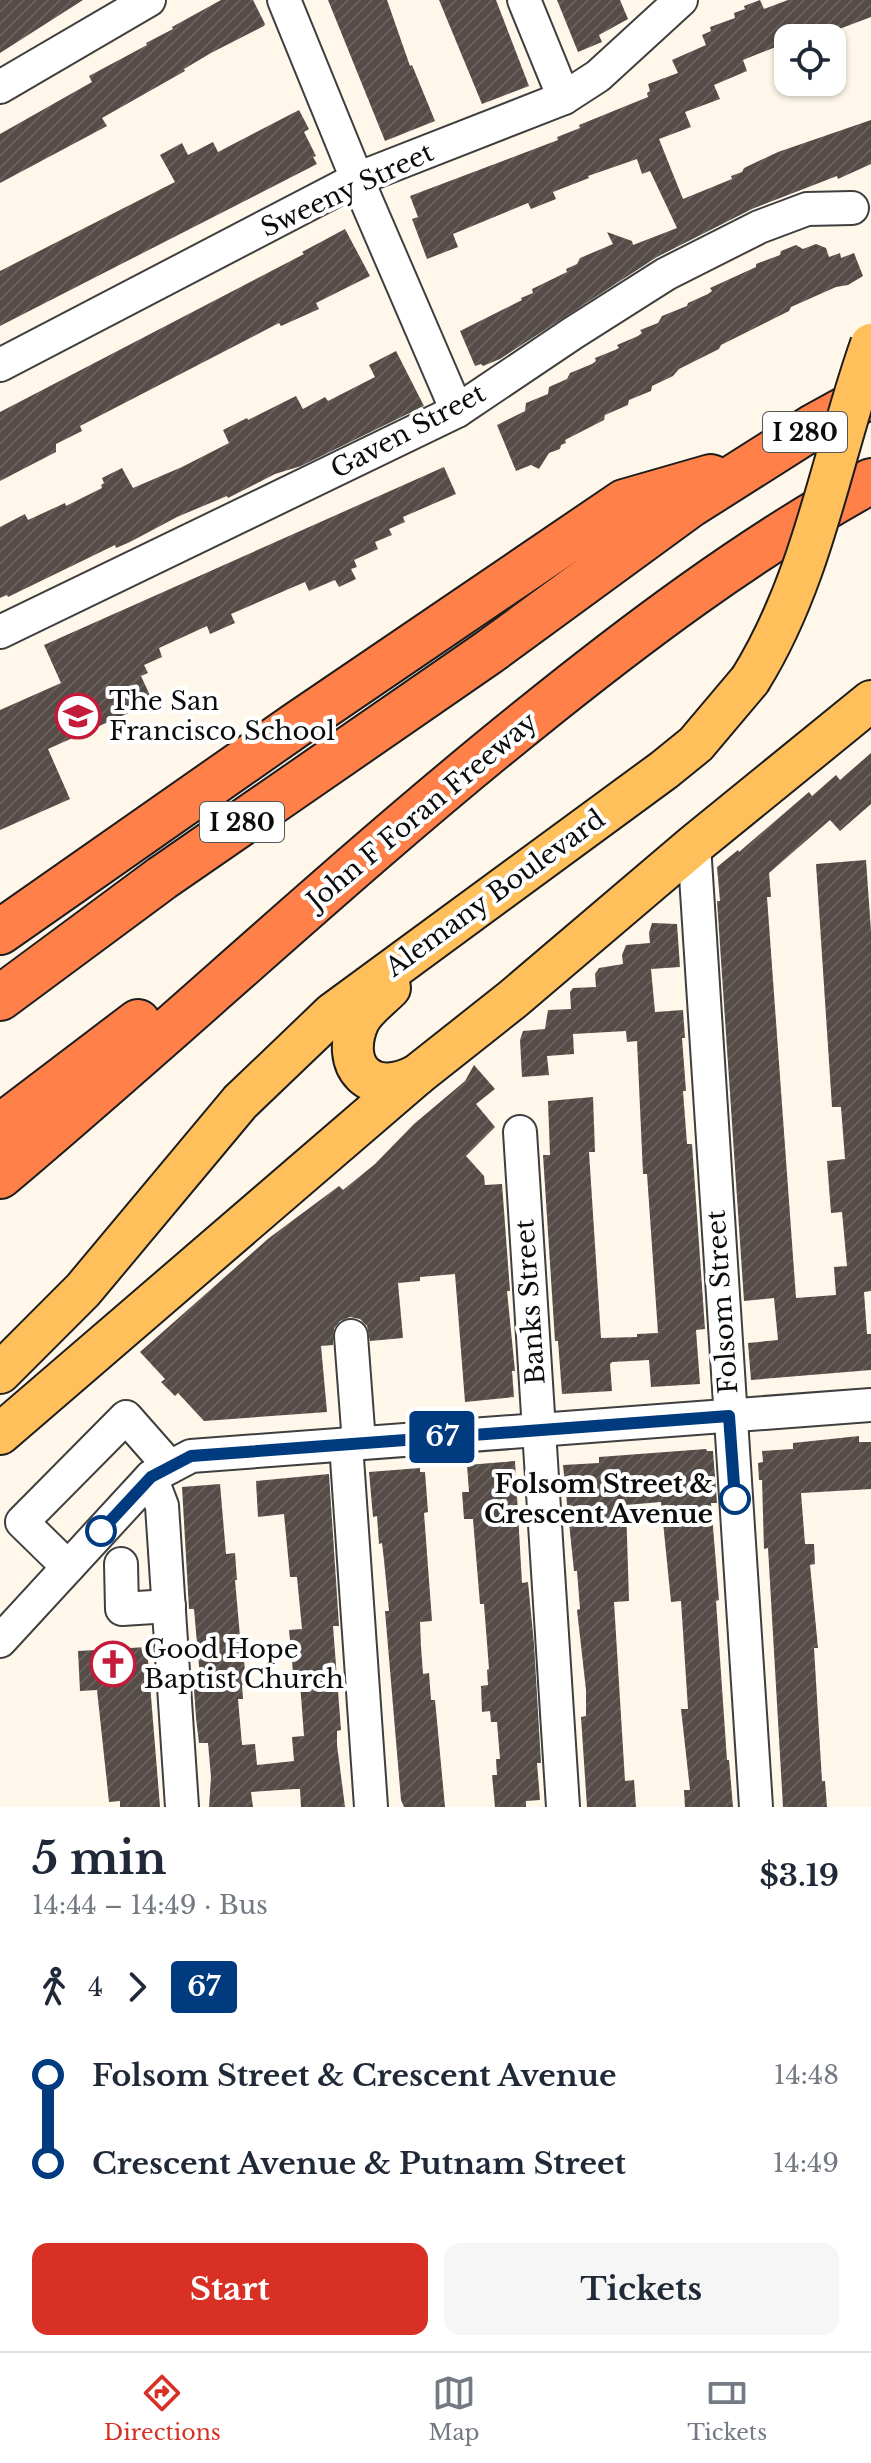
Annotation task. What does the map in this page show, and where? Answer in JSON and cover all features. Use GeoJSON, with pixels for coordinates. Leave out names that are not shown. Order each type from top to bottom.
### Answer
{"type":"FeatureCollection","features":[{"type":"Feature","properties":{"kind":"highway","name":"I 280"},"geometry":{"type":"LineString","coordinates":[[0,998],[174,869],[489,652],[609,563],[751,465],[871,395]]}},
{"type":"Feature","properties":{"kind":"highway"},"geometry":{"type":"LineString","coordinates":[[0,932],[296,725],[624,502],[751,465]]}},
{"type":"Feature","properties":{"kind":"highway","name":"John F Foran Freeway"},"geometry":{"type":"LineString","coordinates":[[0,1176],[479,761],[682,602],[766,544],[865,485]]}},
{"type":"Feature","properties":{"kind":"highway"},"geometry":{"type":"LineString","coordinates":[[0,1031],[182,895],[489,652]]}},
{"type":"Feature","properties":{"kind":"highway"},"geometry":{"type":"LineString","coordinates":[[0,1127],[479,761]]}},
{"type":"Feature","properties":{"kind":"highway"},"geometry":{"type":"LineString","coordinates":[[0,1197],[244,964]]}},
{"type":"Feature","properties":{"kind":"main road","name":"Alemany Boulevard"},"geometry":{"type":"LineString","coordinates":[[0,1373],[83,1290],[240,1102],[333,1013],[696,744],[750,680],[772,644],[798,583],[871,344]]}},
{"type":"Feature","properties":{"kind":"main road"},"geometry":{"type":"LineString","coordinates":[[0,1451],[10,1424],[417,1075],[871,701]]}},
{"type":"Feature","properties":{"kind":"main road"},"geometry":{"type":"LineString","coordinates":[[417,1075],[388,1086],[372,1082],[361,1071],[353,1053],[354,1034],[361,1017],[458,920]]}},
{"type":"Feature","properties":{"kind":"street"},"geometry":{"type":"LineString","coordinates":[[0,87],[149,0]]}},
{"type":"Feature","properties":{"kind":"street"},"geometry":{"type":"LineString","coordinates":[[284,0],[457,411]]}},
{"type":"Feature","properties":{"kind":"street"},"geometry":{"type":"LineString","coordinates":[[524,0],[564,98]]}},
{"type":"Feature","properties":{"kind":"street","name":"Sweeny Street"},"geometry":{"type":"LineString","coordinates":[[0,365],[357,179],[564,98],[598,76],[681,0]]}},
{"type":"Feature","properties":{"kind":"street","name":"Gaven Street"},"geometry":{"type":"LineString","coordinates":[[0,632],[457,411],[666,274],[759,227],[807,209],[852,208]]}},
{"type":"Feature","properties":{"kind":"street","name":"Folsom Street"},"geometry":{"type":"LineString","coordinates":[[694,845],[756,1807]]}},
{"type":"Feature","properties":{"kind":"street","name":"Banks Street"},"geometry":{"type":"LineString","coordinates":[[520,1132],[563,1807]]}},
{"type":"Feature","properties":{"kind":"street"},"geometry":{"type":"LineString","coordinates":[[351,1336],[353,1444],[371,1807]]}},
{"type":"Feature","properties":{"kind":"street"},"geometry":{"type":"LineString","coordinates":[[0,1641],[160,1472],[191,1456],[871,1405]]}},
{"type":"Feature","properties":{"kind":"street"},"geometry":{"type":"LineString","coordinates":[[68,1567],[22,1522],[126,1417],[160,1472],[182,1807]]}},
{"type":"Feature","properties":{"kind":"street"},"geometry":{"type":"LineString","coordinates":[[121,1564],[122,1609],[169,1606]]}},
{"type":"Feature","properties":{"kind":"building"},"geometry":{"type":"Polygon","coordinates":[[[0,0],[83,0],[0,53],[0,0]]]}},
{"type":"Feature","properties":{"kind":"building"},"geometry":{"type":"Polygon","coordinates":[[[221,0],[253,0],[264,26],[211,53],[102,118],[107,126],[0,183],[0,134],[92,82],[89,76],[221,0]]]}},
{"type":"Feature","properties":{"kind":"building"},"geometry":{"type":"Polygon","coordinates":[[[328,0],[387,0],[410,66],[435,121],[385,141],[328,0]]]}},
{"type":"Feature","properties":{"kind":"building"},"geometry":{"type":"Polygon","coordinates":[[[439,0],[496,0],[529,86],[482,104],[439,0]]]}},
{"type":"Feature","properties":{"kind":"building"},"geometry":{"type":"Polygon","coordinates":[[[557,0],[620,0],[628,19],[599,35],[602,42],[578,52],[557,0]]]}},
{"type":"Feature","properties":{"kind":"building"},"geometry":{"type":"Polygon","coordinates":[[[760,0],[764,9],[788,0],[871,0],[871,17],[846,26],[846,24],[774,24],[774,48],[743,60],[747,71],[714,85],[720,99],[685,112],[691,127],[659,139],[683,199],[732,179],[731,176],[744,168],[778,152],[871,120],[871,164],[752,209],[657,257],[500,359],[475,366],[460,331],[522,300],[533,293],[532,289],[567,272],[566,269],[577,264],[580,258],[613,244],[607,232],[632,241],[633,245],[677,228],[650,171],[642,174],[637,159],[553,192],[556,199],[531,209],[528,203],[453,234],[458,247],[427,259],[412,219],[418,217],[410,196],[558,140],[557,137],[580,128],[579,125],[648,97],[648,84],[678,73],[672,60],[706,45],[702,35],[711,31],[710,27],[735,18],[734,13],[745,9],[744,6],[760,0]]]}},
{"type":"Feature","properties":{"kind":"building"},"geometry":{"type":"Polygon","coordinates":[[[299,110],[309,129],[304,132],[317,164],[0,326],[0,271],[175,182],[160,155],[182,143],[188,155],[213,142],[218,152],[299,110]]]}},
{"type":"Feature","properties":{"kind":"building"},"geometry":{"type":"Polygon","coordinates":[[[345,229],[370,276],[316,303],[319,309],[281,326],[279,323],[80,426],[82,431],[56,444],[56,452],[0,481],[0,412],[304,254],[302,252],[345,229]]]}},
{"type":"Feature","properties":{"kind":"building"},"geometry":{"type":"Polygon","coordinates":[[[816,244],[826,248],[829,257],[840,253],[841,258],[854,253],[863,276],[791,307],[789,311],[679,369],[673,376],[652,386],[651,391],[629,400],[628,405],[605,415],[604,420],[565,440],[560,449],[549,453],[539,469],[531,465],[516,471],[497,425],[525,411],[526,403],[548,394],[549,387],[567,379],[570,373],[592,364],[595,358],[619,348],[617,345],[638,336],[642,333],[640,330],[658,323],[662,316],[708,294],[712,291],[710,288],[780,255],[781,251],[796,245],[803,249],[816,244]]]}},
{"type":"Feature","properties":{"kind":"building"},"geometry":{"type":"Polygon","coordinates":[[[396,351],[424,406],[301,466],[275,474],[228,498],[177,517],[130,542],[116,548],[115,545],[8,597],[0,598],[0,527],[25,514],[28,520],[65,503],[66,506],[102,488],[102,478],[122,468],[133,488],[182,467],[229,443],[223,430],[296,396],[303,409],[325,397],[328,401],[375,377],[369,365],[396,351]]]}},
{"type":"Feature","properties":{"kind":"building"},"geometry":{"type":"Polygon","coordinates":[[[444,467],[456,494],[403,517],[405,522],[389,529],[392,535],[375,542],[378,549],[354,560],[357,567],[351,569],[356,579],[339,587],[335,580],[309,591],[305,582],[231,614],[235,623],[210,634],[207,626],[159,648],[162,657],[144,665],[148,673],[141,676],[153,702],[48,749],[70,799],[0,830],[0,710],[61,683],[44,645],[444,467]]]}},
{"type":"Feature","properties":{"kind":"building"},"geometry":{"type":"Polygon","coordinates":[[[871,753],[871,804],[840,831],[830,820],[769,873],[771,897],[767,897],[796,1298],[836,1295],[834,1267],[847,1266],[842,1212],[831,1213],[827,1161],[845,1159],[841,1107],[832,1107],[816,864],[866,860],[871,931],[871,1291],[864,1292],[867,1334],[871,1334],[871,1370],[751,1380],[748,1343],[778,1340],[774,1298],[744,1301],[717,867],[809,792],[812,796],[836,775],[840,780],[871,753]]]}},
{"type":"Feature","properties":{"kind":"building"},"geometry":{"type":"Polygon","coordinates":[[[652,923],[677,924],[680,967],[651,969],[655,1012],[683,1010],[686,1091],[683,1091],[687,1144],[692,1144],[705,1329],[696,1330],[700,1384],[651,1387],[649,1360],[612,1362],[612,1391],[562,1394],[558,1341],[555,1341],[543,1155],[550,1155],[548,1101],[593,1097],[595,1152],[589,1152],[601,1338],[658,1333],[647,1174],[643,1174],[637,1041],[627,1042],[626,1031],[573,1034],[574,1054],[547,1056],[549,1075],[522,1077],[520,1040],[523,1031],[545,1029],[548,1010],[571,1009],[570,992],[573,988],[596,987],[595,974],[599,968],[623,964],[626,945],[650,943],[652,923]]]}},
{"type":"Feature","properties":{"kind":"building"},"geometry":{"type":"Polygon","coordinates":[[[474,1065],[495,1089],[476,1104],[495,1127],[466,1156],[484,1176],[485,1185],[502,1184],[510,1291],[507,1291],[515,1371],[512,1371],[514,1397],[465,1402],[455,1274],[420,1277],[420,1281],[398,1283],[403,1338],[370,1341],[367,1326],[360,1319],[350,1317],[340,1321],[334,1328],[333,1345],[321,1346],[327,1412],[204,1421],[178,1393],[175,1396],[161,1382],[165,1379],[140,1352],[269,1238],[339,1186],[343,1190],[375,1164],[414,1124],[465,1081],[474,1065]]]}},
{"type":"Feature","properties":{"kind":"building"},"geometry":{"type":"Polygon","coordinates":[[[859,1436],[859,1442],[871,1442],[871,1489],[801,1493],[805,1544],[814,1544],[815,1564],[810,1565],[818,1648],[814,1648],[822,1781],[825,1781],[827,1807],[783,1807],[768,1548],[764,1549],[762,1480],[759,1480],[758,1463],[763,1462],[762,1451],[793,1449],[793,1443],[859,1436]]]}},
{"type":"Feature","properties":{"kind":"building"},"geometry":{"type":"Polygon","coordinates":[[[713,1451],[717,1503],[711,1503],[719,1600],[716,1601],[733,1807],[685,1807],[684,1790],[690,1790],[681,1709],[688,1709],[681,1601],[671,1602],[661,1502],[626,1505],[629,1601],[614,1602],[625,1781],[634,1780],[636,1807],[587,1807],[581,1717],[586,1716],[586,1690],[577,1610],[580,1609],[577,1571],[574,1571],[563,1465],[599,1463],[599,1457],[713,1451]]]}},
{"type":"Feature","properties":{"kind":"building"},"geometry":{"type":"Polygon","coordinates":[[[515,1461],[522,1583],[528,1582],[534,1644],[541,1763],[537,1763],[540,1800],[526,1801],[526,1807],[495,1807],[492,1775],[497,1775],[496,1759],[500,1759],[497,1722],[491,1722],[490,1711],[482,1712],[481,1686],[488,1685],[489,1669],[484,1604],[480,1604],[473,1519],[464,1519],[462,1492],[469,1492],[467,1465],[515,1461]]]}},
{"type":"Feature","properties":{"kind":"building"},"geometry":{"type":"Polygon","coordinates":[[[420,1468],[420,1472],[425,1472],[428,1512],[424,1513],[432,1621],[420,1622],[421,1647],[423,1674],[429,1673],[431,1700],[435,1700],[445,1807],[404,1807],[401,1800],[385,1611],[389,1611],[382,1543],[379,1544],[377,1516],[373,1517],[369,1472],[420,1468]]]}},
{"type":"Feature","properties":{"kind":"building"},"geometry":{"type":"Polygon","coordinates":[[[329,1474],[339,1626],[333,1626],[341,1730],[337,1731],[337,1745],[345,1807],[301,1807],[300,1789],[295,1789],[251,1792],[253,1807],[209,1807],[211,1777],[208,1743],[199,1743],[196,1718],[194,1689],[201,1689],[194,1609],[189,1609],[182,1487],[220,1484],[226,1554],[235,1553],[244,1659],[246,1685],[242,1685],[243,1699],[238,1699],[242,1745],[255,1744],[257,1765],[294,1761],[292,1737],[304,1736],[300,1683],[294,1683],[289,1630],[302,1629],[297,1577],[290,1577],[284,1514],[258,1517],[256,1481],[329,1474]]]}},
{"type":"Feature","properties":{"kind":"building"},"geometry":{"type":"Polygon","coordinates":[[[147,1647],[160,1807],[120,1807],[120,1801],[109,1802],[97,1690],[80,1691],[78,1651],[147,1647]]]}},
{"type":"Feature","properties":{"kind":"bus line","name":"67"},"geometry":{"type":"LineString","coordinates":[[101,1531],[151,1477],[191,1456],[729,1416],[735,1499]]}},
{"type":"Feature","properties":{"kind":"place","name":"The San Francisco School"},"geometry":{"type":"Point","coordinates":[78,716]}},
{"type":"Feature","properties":{"kind":"place","name":"Folsom Street & Crescent Avenue"},"geometry":{"type":"Point","coordinates":[735,1499]}},
{"type":"Feature","properties":{"kind":"place","name":"Good Hope Baptist Church"},"geometry":{"type":"Point","coordinates":[113,1664]}}]}
